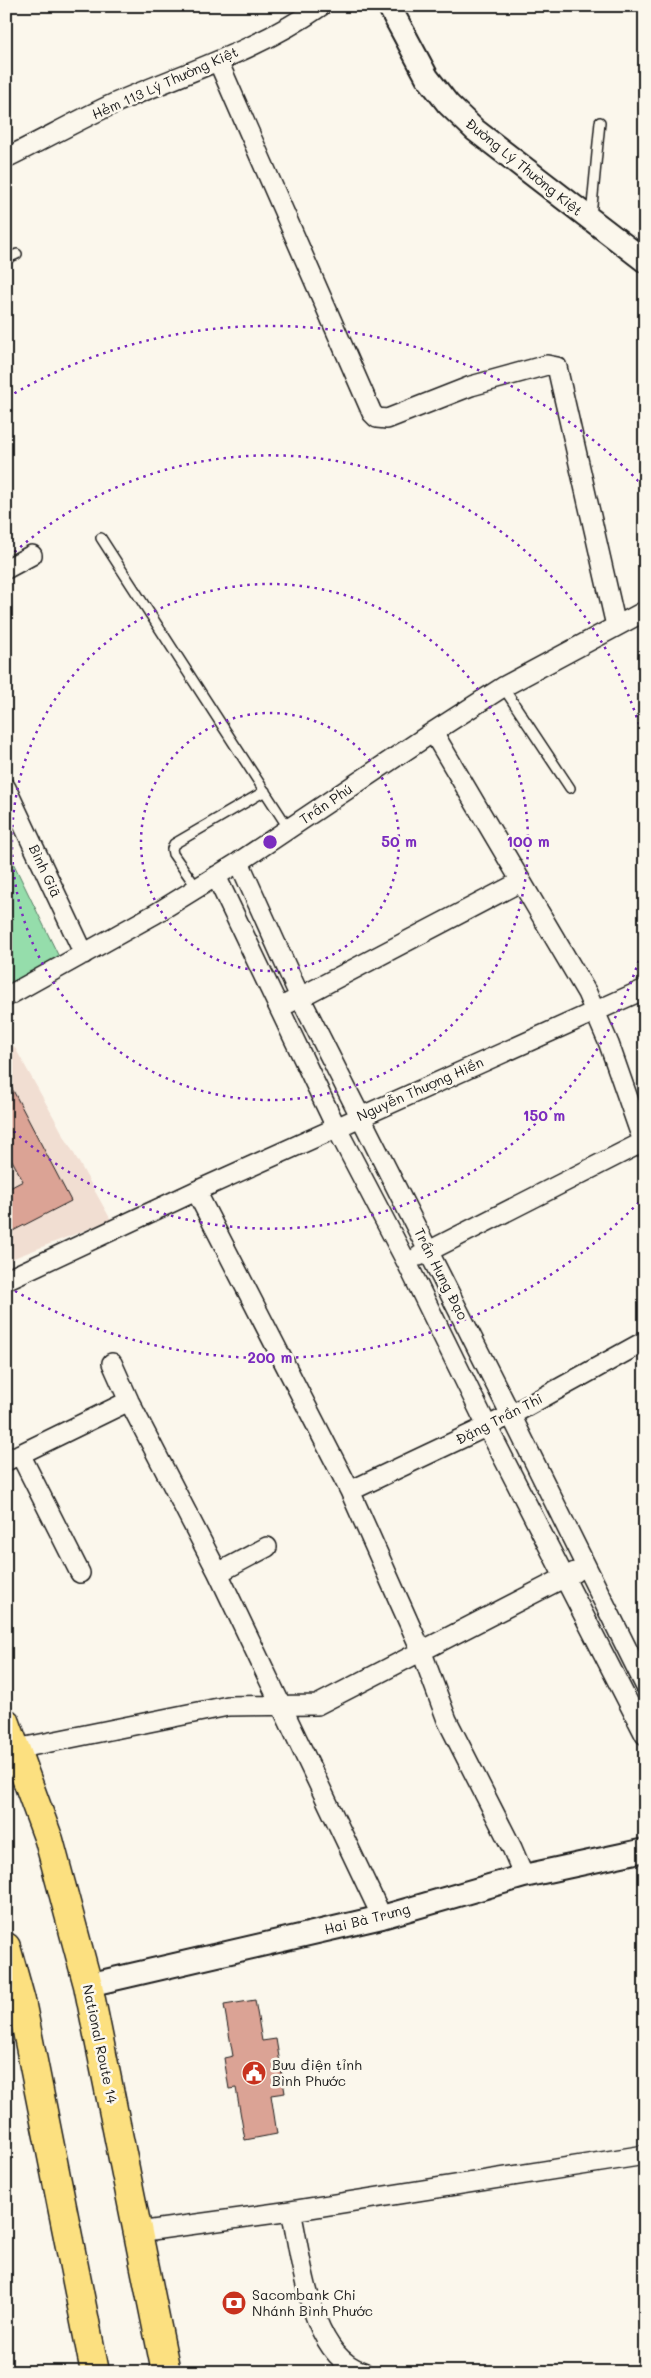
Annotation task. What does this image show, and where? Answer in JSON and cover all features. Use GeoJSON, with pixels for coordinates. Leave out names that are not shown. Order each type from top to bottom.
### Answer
{"type":"FeatureCollection","features":[{"type":"Feature","properties":{"kind":"highway","name":"National Route 14"},"geometry":{"type":"LineString","coordinates":[[6,1723],[49,1840],[88,1985],[166,2372]]}},
{"type":"Feature","properties":{"kind":"highway"},"geometry":{"type":"LineString","coordinates":[[6,1947],[21,2001],[95,2372]]}},
{"type":"Feature","properties":{"kind":"street","name":"Hẻm 113 Lý Thường Kiệt"},"geometry":{"type":"LineString","coordinates":[[6,158],[114,104],[218,61],[285,29],[321,6]]}},
{"type":"Feature","properties":{"kind":"street","name":"Đường Lý Thường Kiệt"},"geometry":{"type":"LineString","coordinates":[[389,6],[427,77],[448,104],[475,130],[645,261]]}},
{"type":"Feature","properties":{"kind":"street"},"geometry":{"type":"LineString","coordinates":[[218,61],[372,413],[377,418],[386,419],[471,386],[547,364],[557,367],[616,626]]}},
{"type":"Feature","properties":{"kind":"street"},"geometry":{"type":"LineString","coordinates":[[6,569],[32,555]]}},
{"type":"Feature","properties":{"kind":"street","name":"Trần Phú"},"geometry":{"type":"LineString","coordinates":[[6,997],[84,954],[239,862],[432,732],[503,687],[645,611]]}},
{"type":"Feature","properties":{"kind":"street"},"geometry":{"type":"LineString","coordinates":[[407,1263],[644,1143],[609,1044],[581,981],[520,882],[432,732]]}},
{"type":"Feature","properties":{"kind":"street","name":"Bình Giã"},"geometry":{"type":"LineString","coordinates":[[6,788],[84,954]]}},
{"type":"Feature","properties":{"kind":"street","name":"Trần Hưng Đạo"},"geometry":{"type":"LineString","coordinates":[[239,862],[300,997],[512,1415],[645,1685]]}},
{"type":"Feature","properties":{"kind":"street"},"geometry":{"type":"LineString","coordinates":[[216,876],[336,1127],[407,1263],[487,1426],[645,1735]]}},
{"type":"Feature","properties":{"kind":"street"},"geometry":{"type":"LineString","coordinates":[[279,1008],[520,882]]}},
{"type":"Feature","properties":{"kind":"street","name":"Nguyễn Thượng Hiền"},"geometry":{"type":"LineString","coordinates":[[6,1280],[359,1116],[645,989]]}},
{"type":"Feature","properties":{"kind":"street"},"geometry":{"type":"LineString","coordinates":[[196,1191],[350,1491],[421,1650],[447,1720],[512,1848],[524,1876]]}},
{"type":"Feature","properties":{"kind":"street","name":"Đặng Trần Thi"},"geometry":{"type":"LineString","coordinates":[[350,1491],[512,1415],[645,1341]]}},
{"type":"Feature","properties":{"kind":"street"},"geometry":{"type":"LineString","coordinates":[[112,1363],[129,1401],[282,1704],[382,1917]]}},
{"type":"Feature","properties":{"kind":"street"},"geometry":{"type":"LineString","coordinates":[[80,1573],[13,1457],[129,1401]]}},
{"type":"Feature","properties":{"kind":"street"},"geometry":{"type":"LineString","coordinates":[[218,1574],[267,1547]]}},
{"type":"Feature","properties":{"kind":"street"},"geometry":{"type":"LineString","coordinates":[[16,1749],[228,1706],[317,1705],[421,1650],[566,1578],[587,1565]]}},
{"type":"Feature","properties":{"kind":"street","name":"Hai Bà Trưng"},"geometry":{"type":"LineString","coordinates":[[88,1985],[382,1917],[524,1876],[645,1850]]}},
{"type":"Feature","properties":{"kind":"street"},"geometry":{"type":"LineString","coordinates":[[138,2232],[291,2211],[645,2155]]}},
{"type":"Feature","properties":{"kind":"street"},"geometry":{"type":"LineString","coordinates":[[291,2211],[312,2305],[318,2323],[338,2358],[353,2368],[364,2372]]}},
{"type":"Feature","properties":{"kind":"lane"},"geometry":{"type":"LineString","coordinates":[[590,219],[600,122]]}},
{"type":"Feature","properties":{"kind":"lane"},"geometry":{"type":"LineString","coordinates":[[6,259],[17,254]]}},
{"type":"Feature","properties":{"kind":"lane"},"geometry":{"type":"LineString","coordinates":[[101,538],[289,829]]}},
{"type":"Feature","properties":{"kind":"lane"},"geometry":{"type":"LineString","coordinates":[[503,687],[570,788]]}},
{"type":"Feature","properties":{"kind":"lane"},"geometry":{"type":"LineString","coordinates":[[197,888],[173,854],[174,844],[265,791]]}},
{"type":"Feature","properties":{"kind":"shaded area"},"geometry":{"type":"Polygon","coordinates":[[[14,1046],[111,1220],[6,1261],[6,1049],[14,1046]]]}},
{"type":"Feature","properties":{"kind":"green space"},"geometry":{"type":"Polygon","coordinates":[[[6,848],[61,961],[6,1001],[6,848]]]}},
{"type":"Feature","properties":{"kind":"building"},"geometry":{"type":"Polygon","coordinates":[[[6,1077],[71,1201],[7,1234],[6,1190],[23,1181],[6,1149],[6,1077]]]}},
{"type":"Feature","properties":{"kind":"building","name":"Bưu điện tỉnh Bình Phước"},"geometry":{"type":"Polygon","coordinates":[[[255,2000],[262,2041],[276,2039],[285,2093],[271,2095],[277,2134],[245,2140],[236,2088],[229,2089],[224,2058],[233,2056],[224,2005],[255,2000]]]}},
{"type":"Feature","properties":{"kind":"place","name":"Bưu điện tỉnh Bình Phước"},"geometry":{"type":"Point","coordinates":[254,2073]}},
{"type":"Feature","properties":{"kind":"place","name":"Sacombank Chi Nhánh Bình Phước"},"geometry":{"type":"Point","coordinates":[234,2303]}}]}
